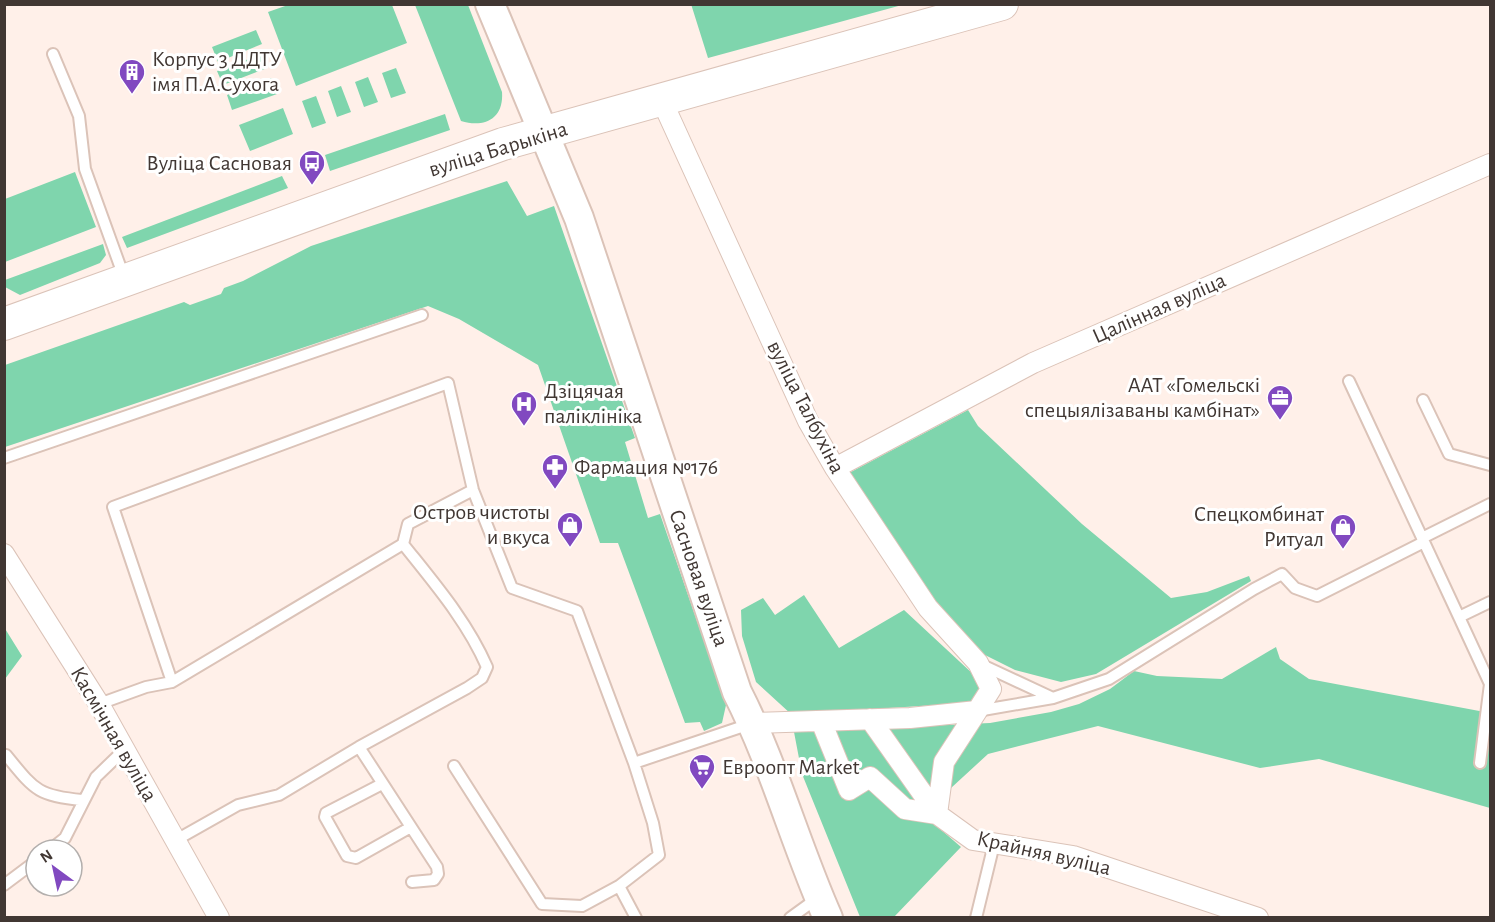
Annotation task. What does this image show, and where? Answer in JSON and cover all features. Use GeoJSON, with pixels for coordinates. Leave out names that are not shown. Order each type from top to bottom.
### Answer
{"type":"FeatureCollection","features":[{"type":"Feature","properties":{"kind":"main road","name":"Сасновая вуліца"},"geometry":{"type":"LineString","coordinates":[[489,4],[579,218],[734,681],[753,723],[823,907]]}},
{"type":"Feature","properties":{"kind":"main road","name":"вуліца Барыкіна"},"geometry":{"type":"LineString","coordinates":[[4,324],[450,162],[542,133],[1002,4]]}},
{"type":"Feature","properties":{"kind":"street","name":"вуліца Талбухіна"},"geometry":{"type":"LineString","coordinates":[[662,101],[808,421],[835,468],[928,608],[978,663],[991,689],[977,711]]}},
{"type":"Feature","properties":{"kind":"street","name":"Цалінная вуліца"},"geometry":{"type":"LineString","coordinates":[[835,468],[1033,363],[1491,164]]}},
{"type":"Feature","properties":{"kind":"street","name":"Касмічная вуліца"},"geometry":{"type":"LineString","coordinates":[[4,554],[99,704],[219,918]]}},
{"type":"Feature","properties":{"kind":"street"},"geometry":{"type":"LineString","coordinates":[[753,723],[870,719],[977,711]]}},
{"type":"Feature","properties":{"kind":"street"},"geometry":{"type":"LineString","coordinates":[[937,814],[944,762],[977,711]]}},
{"type":"Feature","properties":{"kind":"street","name":"Крайняя вуліца"},"geometry":{"type":"LineString","coordinates":[[870,719],[937,814],[973,840],[1073,856],[1258,918]]}},
{"type":"Feature","properties":{"kind":"street","name":"Крайняя вуліца"},"geometry":{"type":"LineString","coordinates":[[821,721],[849,790],[870,777],[905,809],[937,814]]}},
{"type":"Feature","properties":{"kind":"lane"},"geometry":{"type":"LineString","coordinates":[[53,54],[79,116],[85,169],[125,280]]}},
{"type":"Feature","properties":{"kind":"lane"},"geometry":{"type":"LineString","coordinates":[[4,458],[422,315]]}},
{"type":"Feature","properties":{"kind":"lane"},"geometry":{"type":"LineString","coordinates":[[1349,381],[1490,684],[1480,763]]}},
{"type":"Feature","properties":{"kind":"lane"},"geometry":{"type":"LineString","coordinates":[[172,682],[113,507],[448,383],[473,490],[512,588],[577,611],[633,763],[653,823],[659,855],[620,886],[582,906],[542,904],[454,766]]}},
{"type":"Feature","properties":{"kind":"lane"},"geometry":{"type":"LineString","coordinates":[[1423,400],[1449,454],[1491,465]]}},
{"type":"Feature","properties":{"kind":"lane"},"geometry":{"type":"LineString","coordinates":[[99,704],[146,687],[172,682],[403,544],[408,524],[473,490]]}},
{"type":"Feature","properties":{"kind":"lane"},"geometry":{"type":"LineString","coordinates":[[977,711],[1053,698],[1109,679],[1282,574],[1295,588],[1317,596],[1491,504]]}},
{"type":"Feature","properties":{"kind":"lane"},"geometry":{"type":"LineString","coordinates":[[176,840],[243,803],[279,795],[482,678],[488,667],[481,651],[444,596],[403,544]]}},
{"type":"Feature","properties":{"kind":"lane"},"geometry":{"type":"LineString","coordinates":[[1458,617],[1491,602]]}},
{"type":"Feature","properties":{"kind":"lane"},"geometry":{"type":"LineString","coordinates":[[978,663],[1053,698]]}},
{"type":"Feature","properties":{"kind":"lane"},"geometry":{"type":"LineString","coordinates":[[633,763],[753,723]]}},
{"type":"Feature","properties":{"kind":"lane"},"geometry":{"type":"LineString","coordinates":[[359,747],[437,867],[438,874],[434,880],[426,883],[412,882]]}},
{"type":"Feature","properties":{"kind":"lane"},"geometry":{"type":"LineString","coordinates":[[65,838],[82,800],[96,777],[125,749]]}},
{"type":"Feature","properties":{"kind":"lane"},"geometry":{"type":"LineString","coordinates":[[6,755],[27,780],[43,793],[52,797],[82,800]]}},
{"type":"Feature","properties":{"kind":"lane"},"geometry":{"type":"LineString","coordinates":[[382,784],[326,813],[326,818],[347,855],[356,858],[411,827]]}},
{"type":"Feature","properties":{"kind":"lane"},"geometry":{"type":"LineString","coordinates":[[976,918],[994,844]]}},
{"type":"Feature","properties":{"kind":"lane"},"geometry":{"type":"LineString","coordinates":[[4,885],[24,870]]}},
{"type":"Feature","properties":{"kind":"lane"},"geometry":{"type":"LineString","coordinates":[[620,886],[634,917]]}},
{"type":"Feature","properties":{"kind":"lane"},"geometry":{"type":"LineString","coordinates":[[790,918],[823,907]]}},
{"type":"Feature","properties":{"kind":"green space"},"geometry":{"type":"Polygon","coordinates":[[[691,4],[902,4],[902,5],[708,58],[691,4]]]}},
{"type":"Feature","properties":{"kind":"green space"},"geometry":{"type":"Polygon","coordinates":[[[288,5],[392,5],[407,43],[296,86],[268,12],[288,5]]]}},
{"type":"Feature","properties":{"kind":"green space"},"geometry":{"type":"Polygon","coordinates":[[[415,5],[468,5],[502,92],[500,109],[491,119],[477,123],[461,121],[415,5]]]}},
{"type":"Feature","properties":{"kind":"green space"},"geometry":{"type":"Polygon","coordinates":[[[256,30],[262,44],[218,62],[212,47],[256,30]]]}},
{"type":"Feature","properties":{"kind":"green space"},"geometry":{"type":"Polygon","coordinates":[[[262,54],[267,68],[223,85],[217,71],[262,54]]]}},
{"type":"Feature","properties":{"kind":"green space"},"geometry":{"type":"Polygon","coordinates":[[[396,68],[406,93],[391,98],[382,73],[396,68]]]}},
{"type":"Feature","properties":{"kind":"green space"},"geometry":{"type":"Polygon","coordinates":[[[368,77],[378,102],[364,107],[355,82],[368,77]]]}},
{"type":"Feature","properties":{"kind":"green space"},"geometry":{"type":"Polygon","coordinates":[[[271,78],[277,94],[232,110],[227,95],[271,78]]]}},
{"type":"Feature","properties":{"kind":"green space"},"geometry":{"type":"Polygon","coordinates":[[[341,86],[351,112],[337,117],[328,91],[341,86]]]}},
{"type":"Feature","properties":{"kind":"green space"},"geometry":{"type":"Polygon","coordinates":[[[316,96],[326,123],[312,128],[302,101],[316,96]]]}},
{"type":"Feature","properties":{"kind":"green space"},"geometry":{"type":"Polygon","coordinates":[[[283,108],[293,134],[250,151],[239,125],[283,108]]]}},
{"type":"Feature","properties":{"kind":"green space"},"geometry":{"type":"Polygon","coordinates":[[[445,114],[450,130],[330,171],[325,155],[445,114]]]}},
{"type":"Feature","properties":{"kind":"green space"},"geometry":{"type":"Polygon","coordinates":[[[75,172],[96,227],[5,262],[5,199],[75,172]]]}},
{"type":"Feature","properties":{"kind":"green space"},"geometry":{"type":"Polygon","coordinates":[[[282,176],[288,188],[127,248],[122,237],[282,176]]]}},
{"type":"Feature","properties":{"kind":"green space"},"geometry":{"type":"Polygon","coordinates":[[[507,181],[527,216],[554,206],[635,438],[625,442],[648,518],[660,514],[726,705],[722,723],[704,731],[700,722],[685,723],[618,543],[600,543],[538,365],[459,319],[428,306],[5,447],[5,365],[184,302],[190,305],[221,294],[224,288],[243,281],[311,246],[507,181]]]}},
{"type":"Feature","properties":{"kind":"green space"},"geometry":{"type":"Polygon","coordinates":[[[103,244],[106,255],[100,263],[20,295],[5,287],[5,280],[103,244]]]}},
{"type":"Feature","properties":{"kind":"green space"},"geometry":{"type":"Polygon","coordinates":[[[968,410],[978,426],[1082,524],[1171,598],[1207,592],[1249,576],[1251,581],[1096,674],[1061,682],[1015,670],[979,652],[939,608],[849,473],[968,410]]]}},
{"type":"Feature","properties":{"kind":"green space"},"geometry":{"type":"Polygon","coordinates":[[[804,595],[839,648],[904,610],[973,674],[982,686],[970,703],[791,714],[756,682],[742,636],[741,610],[763,598],[775,615],[804,595]]]}},
{"type":"Feature","properties":{"kind":"green space"},"geometry":{"type":"Polygon","coordinates":[[[4,627],[22,656],[5,679],[4,679],[4,627]]]}},
{"type":"Feature","properties":{"kind":"green space"},"geometry":{"type":"Polygon","coordinates":[[[1276,647],[1280,659],[1309,679],[1490,713],[1490,808],[1319,759],[1260,768],[1098,726],[988,754],[951,788],[947,809],[939,828],[961,847],[894,917],[860,917],[802,774],[794,732],[990,723],[1051,712],[1079,704],[1110,689],[1134,671],[1157,676],[1222,679],[1276,647]]]}},
{"type":"Feature","properties":{"kind":"place","name":"Корпус 3 ДДТУ імя П.А.Сухога"},"geometry":{"type":"Point","coordinates":[132,95]}},
{"type":"Feature","properties":{"kind":"place","name":"Вуліца Сасновая"},"geometry":{"type":"Point","coordinates":[312,186]}},
{"type":"Feature","properties":{"kind":"place","name":"ААТ «Гомельскі спецыялізаваны камбінат»"},"geometry":{"type":"Point","coordinates":[1280,421]}},
{"type":"Feature","properties":{"kind":"place","name":"Дзіцячая паліклініка"},"geometry":{"type":"Point","coordinates":[524,427]}},
{"type":"Feature","properties":{"kind":"place","name":"Фармация №176"},"geometry":{"type":"Point","coordinates":[555,490]}},
{"type":"Feature","properties":{"kind":"place","name":"Остров чистоты и вкуса"},"geometry":{"type":"Point","coordinates":[570,548]}},
{"type":"Feature","properties":{"kind":"place","name":"Спецкомбинат Ритуал"},"geometry":{"type":"Point","coordinates":[1343,550]}},
{"type":"Feature","properties":{"kind":"place","name":"Евроопт Market"},"geometry":{"type":"Point","coordinates":[702,790]}}]}
